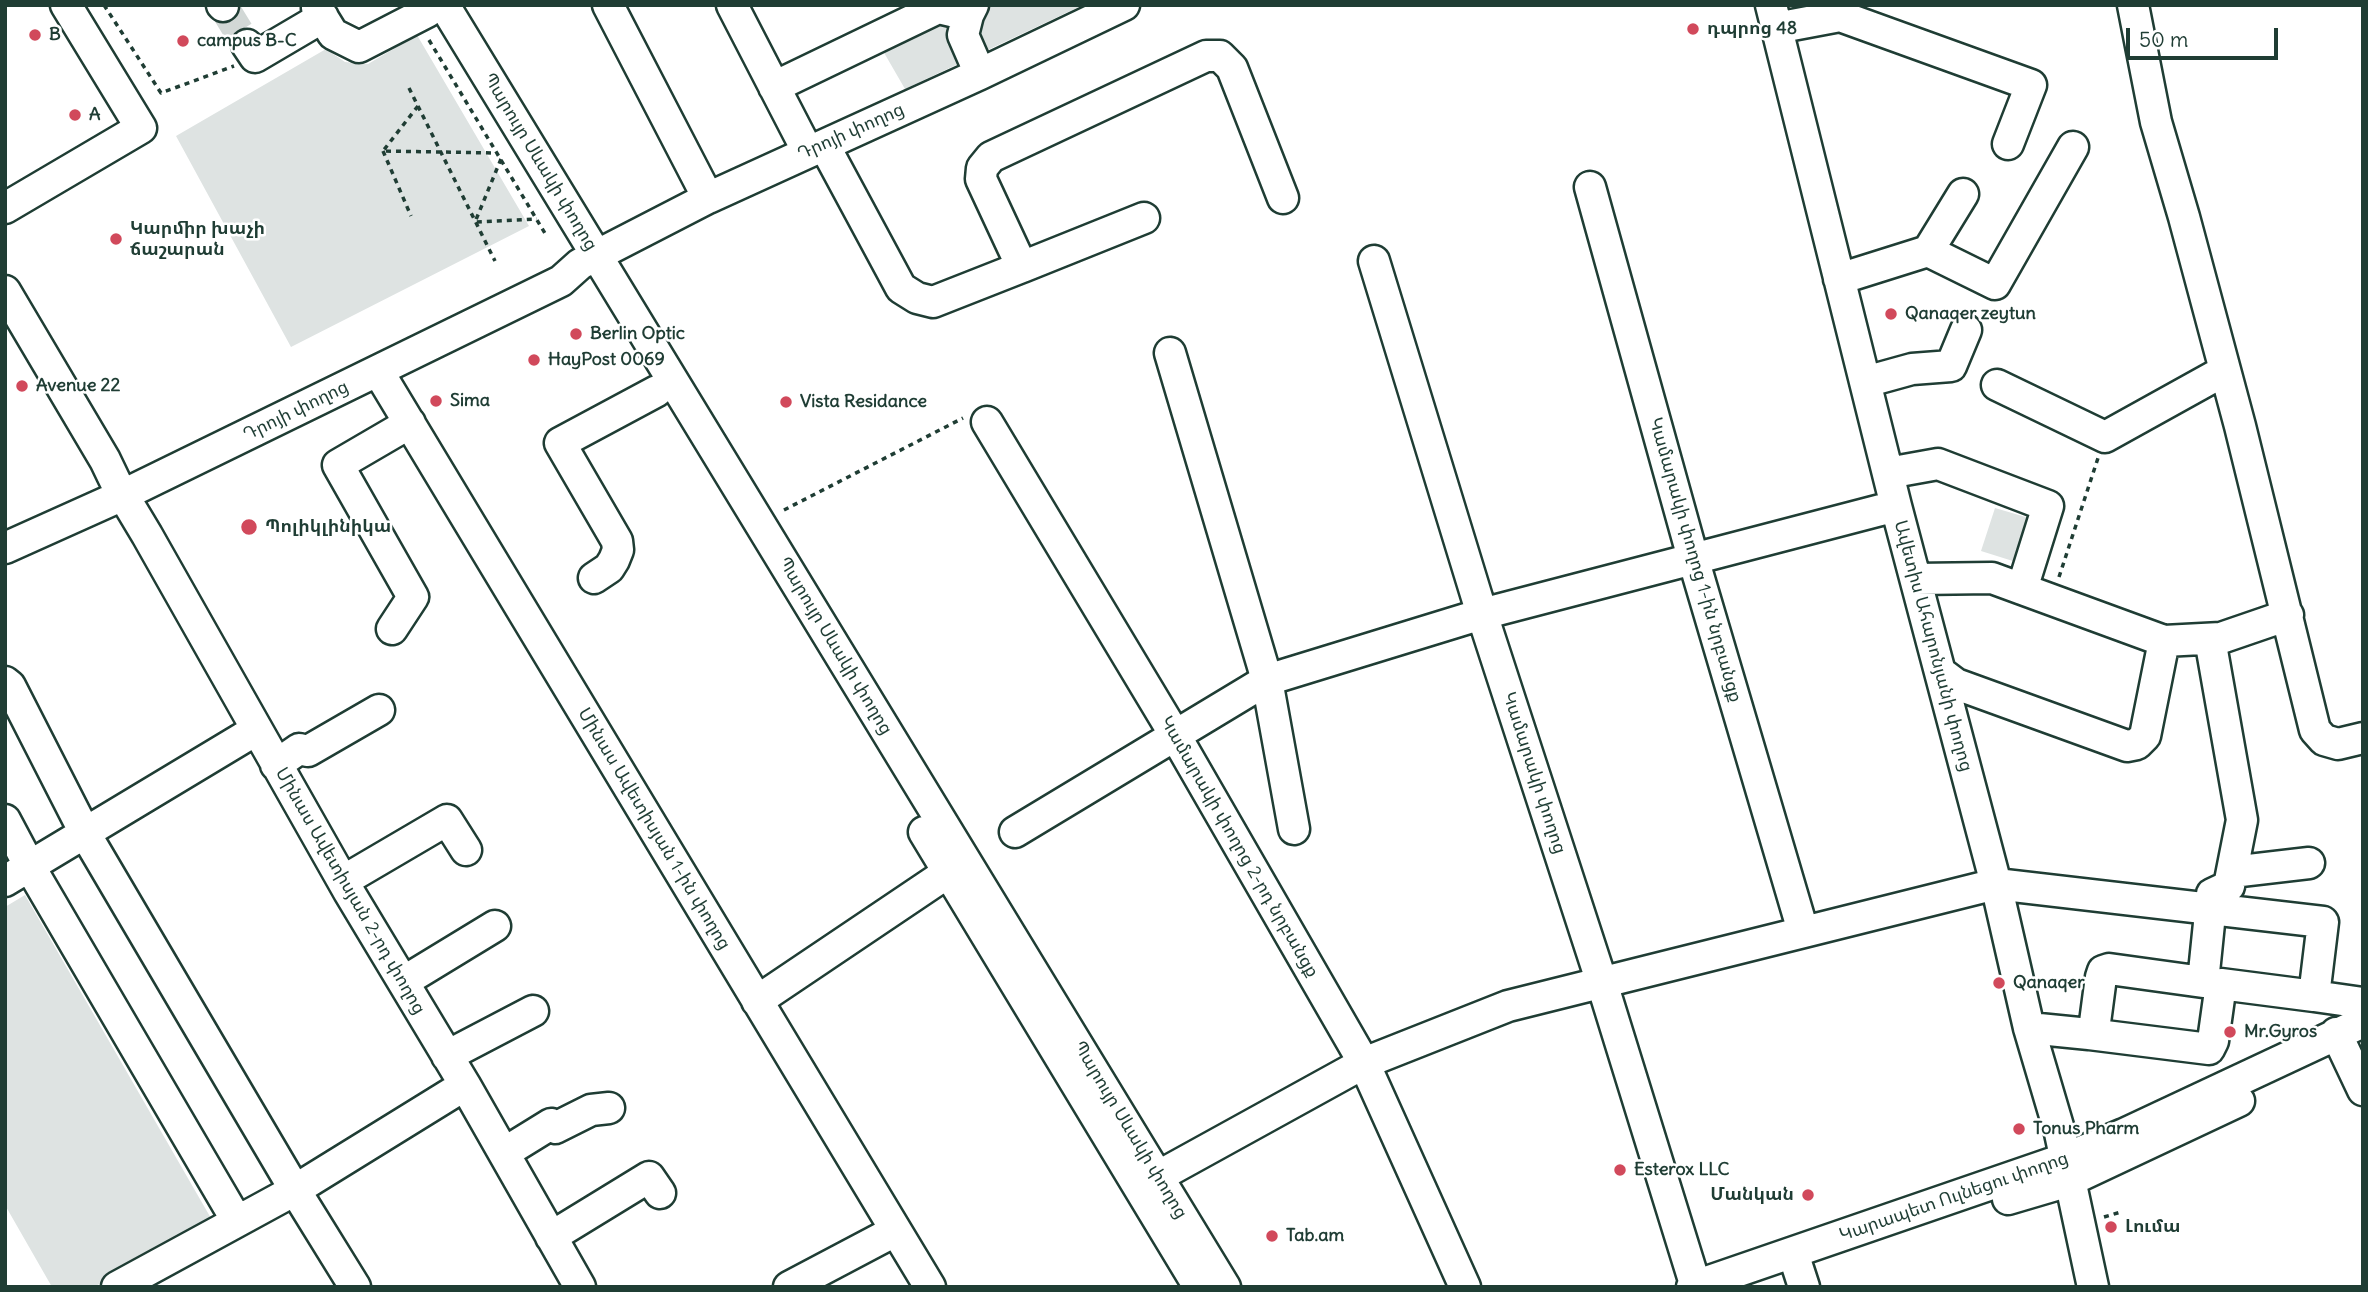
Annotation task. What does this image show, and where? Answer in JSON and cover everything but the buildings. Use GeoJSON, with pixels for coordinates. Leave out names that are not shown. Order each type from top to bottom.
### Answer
{"type":"FeatureCollection","features":[{"type":"Feature","properties":{"kind":"street"},"geometry":{"type":"LineString","coordinates":[[5,208],[141,128],[66,5]]}},
{"type":"Feature","properties":{"kind":"street"},"geometry":{"type":"LineString","coordinates":[[608,5],[708,198]]}},
{"type":"Feature","properties":{"kind":"street"},"geometry":{"type":"LineString","coordinates":[[732,5],[774,87],[816,148],[901,288],[917,298],[933,302],[1144,218]]}},
{"type":"Feature","properties":{"kind":"street","name":"Դրոյի փողոց"},"geometry":{"type":"LineString","coordinates":[[5,548],[555,269],[588,259],[708,198],[1124,5]]}},
{"type":"Feature","properties":{"kind":"street"},"geometry":{"type":"LineString","coordinates":[[2133,5],[2156,122],[2240,426],[2315,730],[2324,740],[2338,744],[2363,738]]}},
{"type":"Feature","properties":{"kind":"street"},"geometry":{"type":"LineString","coordinates":[[774,87],[938,8],[970,10],[963,35],[980,74]]}},
{"type":"Feature","properties":{"kind":"street"},"geometry":{"type":"LineString","coordinates":[[1773,17],[1842,11],[2031,85],[2008,144]]}},
{"type":"Feature","properties":{"kind":"street"},"geometry":{"type":"LineString","coordinates":[[251,51],[320,12],[333,34],[359,47],[437,12]]}},
{"type":"Feature","properties":{"kind":"street","name":"Պարույր Սևակի փողոց"},"geometry":{"type":"LineString","coordinates":[[437,12],[1148,1181],[1225,1287]]}},
{"type":"Feature","properties":{"kind":"street","name":"Ավետիս Ահարոնյանի փողոց"},"geometry":{"type":"LineString","coordinates":[[1773,17],[1896,506],[1996,884],[2029,1028],[2060,1133],[2093,1287]]}},
{"type":"Feature","properties":{"kind":"street"},"geometry":{"type":"LineString","coordinates":[[1022,267],[981,179],[982,168],[991,157],[1206,56],[1220,56],[1231,68],[1283,198]]}},
{"type":"Feature","properties":{"kind":"street"},"geometry":{"type":"LineString","coordinates":[[1928,251],[1995,284],[2073,147]]}},
{"type":"Feature","properties":{"kind":"street","name":"Կամարակի փողոց 1-ին նրբանցք"},"geometry":{"type":"LineString","coordinates":[[1590,187],[1693,558],[1804,931]]}},
{"type":"Feature","properties":{"kind":"street"},"geometry":{"type":"LineString","coordinates":[[1839,279],[1928,251],[1963,194]]}},
{"type":"Feature","properties":{"kind":"street","name":"Դրոյի փողոց"},"geometry":{"type":"LineString","coordinates":[[5,535],[120,490],[378,371],[561,281],[588,259]]}},
{"type":"Feature","properties":{"kind":"street","name":"Պարույր Սևակի փողոց"},"geometry":{"type":"LineString","coordinates":[[588,259],[657,391],[957,866]]}},
{"type":"Feature","properties":{"kind":"street","name":"Կամարակի փողոց"},"geometry":{"type":"LineString","coordinates":[[1374,261],[1482,614],[1602,983],[1695,1286]]}},
{"type":"Feature","properties":{"kind":"street","name":"Մինաս Ավետիսյան 2-րդ փողոց"},"geometry":{"type":"LineString","coordinates":[[5,291],[105,460],[276,765],[580,1287]]}},
{"type":"Feature","properties":{"kind":"street"},"geometry":{"type":"LineString","coordinates":[[1865,382],[1912,369],[1951,366],[1966,330]]}},
{"type":"Feature","properties":{"kind":"street"},"geometry":{"type":"LineString","coordinates":[[1170,353],[1267,680],[1294,829]]}},
{"type":"Feature","properties":{"kind":"street","name":"Մինաս Ավետիսյան 1-ին փողոց"},"geometry":{"type":"LineString","coordinates":[[378,371],[930,1287]]}},
{"type":"Feature","properties":{"kind":"street"},"geometry":{"type":"LineString","coordinates":[[1997,384],[2105,437],[2224,371]]}},
{"type":"Feature","properties":{"kind":"street"},"geometry":{"type":"LineString","coordinates":[[594,578],[609,568],[614,560],[618,550],[617,541],[560,443],[657,391]]}},
{"type":"Feature","properties":{"kind":"street","name":"Կամարակի փողոց 2-րդ նրբանցք"},"geometry":{"type":"LineString","coordinates":[[987,422],[1175,734],[1364,1063],[1465,1287]]}},
{"type":"Feature","properties":{"kind":"street"},"geometry":{"type":"LineString","coordinates":[[392,629],[413,597],[338,465],[410,423]]}},
{"type":"Feature","properties":{"kind":"street"},"geometry":{"type":"LineString","coordinates":[[1888,473],[1938,464],[2048,506],[2022,589]]}},
{"type":"Feature","properties":{"kind":"street"},"geometry":{"type":"LineString","coordinates":[[1015,832],[1267,680],[1482,614],[1896,506]]}},
{"type":"Feature","properties":{"kind":"street"},"geometry":{"type":"LineString","coordinates":[[1916,579],[1992,578],[2164,641],[2221,638],[2288,615]]}},
{"type":"Feature","properties":{"kind":"street"},"geometry":{"type":"LineString","coordinates":[[2029,1028],[2209,1049],[2213,1041],[2210,910],[2213,894],[2229,886],[2242,820],[2210,639]]}},
{"type":"Feature","properties":{"kind":"street"},"geometry":{"type":"LineString","coordinates":[[1940,672],[1956,684],[2127,746],[2137,744],[2145,736],[2164,641]]}},
{"type":"Feature","properties":{"kind":"street"},"geometry":{"type":"LineString","coordinates":[[5,682],[10,686],[86,835],[355,1287]]}},
{"type":"Feature","properties":{"kind":"street"},"geometry":{"type":"LineString","coordinates":[[276,765],[299,749],[308,751],[379,710]]}},
{"type":"Feature","properties":{"kind":"street"},"geometry":{"type":"LineString","coordinates":[[17,874],[86,835],[256,730]]}},
{"type":"Feature","properties":{"kind":"street"},"geometry":{"type":"LineString","coordinates":[[5,820],[17,874],[237,1221]]}},
{"type":"Feature","properties":{"kind":"street"},"geometry":{"type":"LineString","coordinates":[[343,881],[447,820],[466,850]]}},
{"type":"Feature","properties":{"kind":"street"},"geometry":{"type":"LineString","coordinates":[[2232,872],[2309,863]]}},
{"type":"Feature","properties":{"kind":"street"},"geometry":{"type":"LineString","coordinates":[[757,1001],[957,866]]}},
{"type":"Feature","properties":{"kind":"street"},"geometry":{"type":"LineString","coordinates":[[1148,1181],[1364,1063],[1508,1006],[1996,884],[2323,922],[2314,996]]}},
{"type":"Feature","properties":{"kind":"street"},"geometry":{"type":"LineString","coordinates":[[403,982],[495,926]]}},
{"type":"Feature","properties":{"kind":"street"},"geometry":{"type":"LineString","coordinates":[[2089,1034],[2097,1023],[2101,977],[2104,971],[2109,969],[2363,1003]]}},
{"type":"Feature","properties":{"kind":"street"},"geometry":{"type":"LineString","coordinates":[[447,1056],[533,1011]]}},
{"type":"Feature","properties":{"kind":"street"},"geometry":{"type":"LineString","coordinates":[[2351,1037],[2363,1090]]}},
{"type":"Feature","properties":{"kind":"street","name":"Կարապետ Ուլնեցու փողոց"},"geometry":{"type":"LineString","coordinates":[[1741,1287],[1798,1269],[2067,1170],[2351,1037]]}},
{"type":"Feature","properties":{"kind":"street"},"geometry":{"type":"LineString","coordinates":[[117,1287],[295,1190],[465,1086]]}},
{"type":"Feature","properties":{"kind":"street"},"geometry":{"type":"LineString","coordinates":[[503,1153],[551,1124],[555,1128],[591,1110],[609,1108]]}},
{"type":"Feature","properties":{"kind":"street"},"geometry":{"type":"LineString","coordinates":[[551,1237],[649,1177],[660,1193]]}},
{"type":"Feature","properties":{"kind":"street","name":"Պարույր Սևակի փողոց"},"geometry":{"type":"LineString","coordinates":[[1148,1181],[1199,1287]]}},
{"type":"Feature","properties":{"kind":"street"},"geometry":{"type":"LineString","coordinates":[[789,1287],[895,1231]]}},
{"type":"Feature","properties":{"kind":"street","name":"Կարապետ Ուլնեցու փողոց"},"geometry":{"type":"LineString","coordinates":[[1695,1286],[1798,1269]]}},
{"type":"Feature","properties":{"kind":"path"},"geometry":{"type":"LineString","coordinates":[[104,5],[161,93],[251,51]]}},
{"type":"Feature","properties":{"kind":"path"},"geometry":{"type":"LineString","coordinates":[[437,12],[497,152],[546,235]]}},
{"type":"Feature","properties":{"kind":"path"},"geometry":{"type":"LineString","coordinates":[[409,88],[495,261]]}},
{"type":"Feature","properties":{"kind":"path"},"geometry":{"type":"LineString","coordinates":[[383,151],[418,106]]}},
{"type":"Feature","properties":{"kind":"path"},"geometry":{"type":"LineString","coordinates":[[383,151],[497,152]]}},
{"type":"Feature","properties":{"kind":"path"},"geometry":{"type":"LineString","coordinates":[[383,151],[411,216]]}},
{"type":"Feature","properties":{"kind":"path"},"geometry":{"type":"LineString","coordinates":[[475,222],[501,159]]}},
{"type":"Feature","properties":{"kind":"path"},"geometry":{"type":"LineString","coordinates":[[475,222],[537,219]]}},
{"type":"Feature","properties":{"kind":"path"},"geometry":{"type":"LineString","coordinates":[[784,510],[978,410],[987,422]]}},
{"type":"Feature","properties":{"kind":"path"},"geometry":{"type":"LineString","coordinates":[[2052,599],[2105,437]]}},
{"type":"Feature","properties":{"kind":"path"},"geometry":{"type":"LineString","coordinates":[[2095,1220],[2121,1212]]}},
{"type":"Feature","properties":{"kind":"shaded area"},"geometry":{"type":"Polygon","coordinates":[[[964,5],[1083,5],[905,89],[879,44],[964,5]]]}},
{"type":"Feature","properties":{"kind":"shaded area"},"geometry":{"type":"Polygon","coordinates":[[[417,35],[529,226],[291,347],[176,136],[326,49],[345,62],[368,64],[417,35]]]}},
{"type":"Feature","properties":{"kind":"shaded area"},"geometry":{"type":"Polygon","coordinates":[[[1995,508],[2029,518],[2016,562],[1981,551],[1995,508]]]}},
{"type":"Feature","properties":{"kind":"shaded area"},"geometry":{"type":"Polygon","coordinates":[[[25,895],[212,1220],[94,1287],[52,1287],[5,1205],[5,907],[25,895]]]}},
{"type":"Feature","properties":{"kind":"tunnel"},"geometry":{"type":"LineString","coordinates":[[223,6],[247,45]]}},
{"type":"Feature","properties":{"kind":"place","name":"դպրոց 48"},"geometry":{"type":"Point","coordinates":[1693,29]}},
{"type":"Feature","properties":{"kind":"place","name":"B"},"geometry":{"type":"Point","coordinates":[35,35]}},
{"type":"Feature","properties":{"kind":"place","name":"campus B-C"},"geometry":{"type":"Point","coordinates":[183,41]}},
{"type":"Feature","properties":{"kind":"place","name":"A"},"geometry":{"type":"Point","coordinates":[75,115]}},
{"type":"Feature","properties":{"kind":"place","name":"Կարմիր խաչի ճաշարան"},"geometry":{"type":"Point","coordinates":[116,239]}},
{"type":"Feature","properties":{"kind":"place","name":"Qanaqer zeytun"},"geometry":{"type":"Point","coordinates":[1891,314]}},
{"type":"Feature","properties":{"kind":"place","name":"Berlin Optic"},"geometry":{"type":"Point","coordinates":[576,334]}},
{"type":"Feature","properties":{"kind":"place","name":"HayPost 0069"},"geometry":{"type":"Point","coordinates":[534,360]}},
{"type":"Feature","properties":{"kind":"place","name":"Avenue 22"},"geometry":{"type":"Point","coordinates":[22,386]}},
{"type":"Feature","properties":{"kind":"place","name":"Sima"},"geometry":{"type":"Point","coordinates":[436,401]}},
{"type":"Feature","properties":{"kind":"place","name":"Vista Residance"},"geometry":{"type":"Point","coordinates":[786,402]}},
{"type":"Feature","properties":{"kind":"place","name":"Պոլիկլինիկա"},"geometry":{"type":"Point","coordinates":[249,527]}},
{"type":"Feature","properties":{"kind":"place","name":"Qanaqer"},"geometry":{"type":"Point","coordinates":[1999,983]}},
{"type":"Feature","properties":{"kind":"place","name":"Mr.Gyros"},"geometry":{"type":"Point","coordinates":[2230,1032]}},
{"type":"Feature","properties":{"kind":"place","name":"Tonus Pharm"},"geometry":{"type":"Point","coordinates":[2019,1129]}},
{"type":"Feature","properties":{"kind":"place","name":"Esterox LLC"},"geometry":{"type":"Point","coordinates":[1620,1170]}},
{"type":"Feature","properties":{"kind":"place","name":"Մանկան"},"geometry":{"type":"Point","coordinates":[1808,1195]}},
{"type":"Feature","properties":{"kind":"place","name":"Լումա"},"geometry":{"type":"Point","coordinates":[2111,1227]}},
{"type":"Feature","properties":{"kind":"place","name":"Tab.am"},"geometry":{"type":"Point","coordinates":[1272,1236]}}]}
